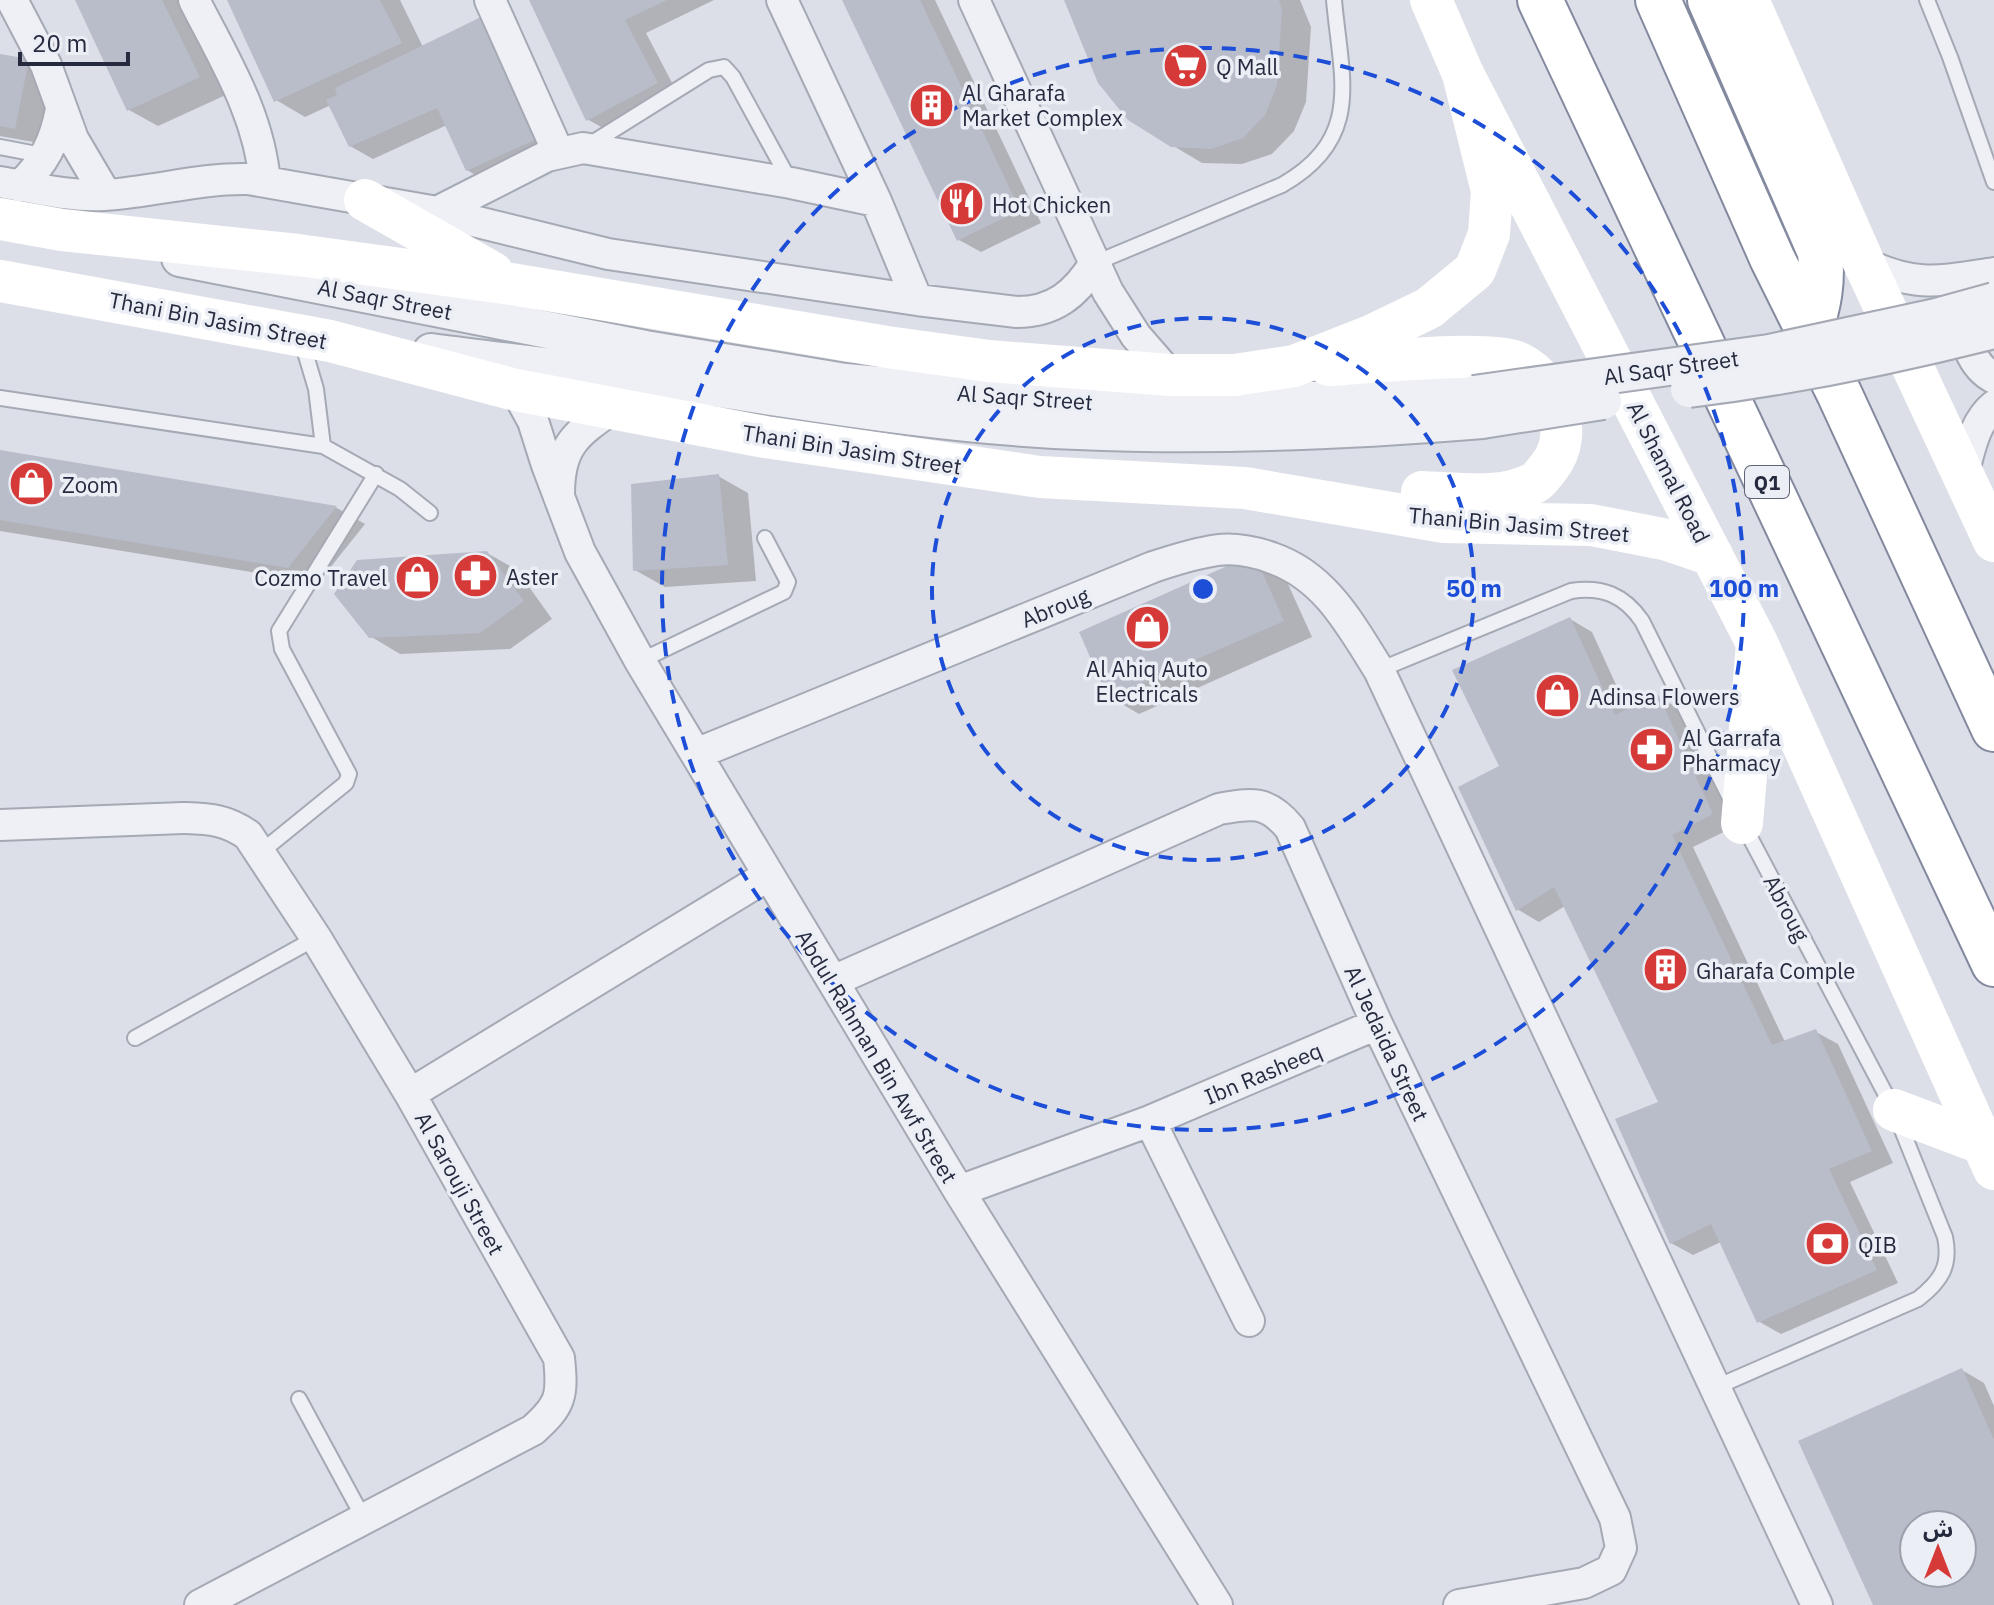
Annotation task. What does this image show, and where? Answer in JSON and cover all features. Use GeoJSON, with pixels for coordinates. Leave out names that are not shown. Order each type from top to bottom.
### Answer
{"type":"FeatureCollection","features":[{"type":"Feature","properties":{"kind":"highway","name":"Q1"},"geometry":{"type":"LineString","coordinates":[[1540,0],[1994,964]]}},
{"type":"Feature","properties":{"kind":"highway"},"geometry":{"type":"LineString","coordinates":[[1658,0],[1772,258],[1994,729]]}},
{"type":"Feature","properties":{"kind":"highway"},"geometry":{"type":"LineString","coordinates":[[1710,0],[1820,252],[1820,303],[1809,333]]}},
{"type":"Feature","properties":{"kind":"main road","name":"Al Shamal Road"},"geometry":{"type":"LineString","coordinates":[[1431,0],[1463,74],[1757,643],[1989,1157]]}},
{"type":"Feature","properties":{"kind":"main road"},"geometry":{"type":"LineString","coordinates":[[1748,0],[1864,263],[1994,541]]}},
{"type":"Feature","properties":{"kind":"main road"},"geometry":{"type":"LineString","coordinates":[[1294,366],[1373,335],[1429,308],[1475,270],[1489,234],[1492,191],[1463,74]]}},
{"type":"Feature","properties":{"kind":"main road"},"geometry":{"type":"LineString","coordinates":[[7,196],[62,230],[298,255],[511,284],[887,347],[989,361],[1170,375],[1235,375],[1294,366],[1488,357],[1517,362],[1541,379],[1557,403],[1561,432],[1554,460],[1536,483],[1513,491],[1476,493],[1245,488]]}},
{"type":"Feature","properties":{"kind":"main road"},"geometry":{"type":"LineString","coordinates":[[365,200],[511,284]]}},
{"type":"Feature","properties":{"kind":"main road","name":"Thani Bin Jasim Street"},"geometry":{"type":"LineString","coordinates":[[0,281],[315,338],[516,390],[856,451],[1040,477],[1245,488],[1444,522],[1591,525],[1668,540],[1712,555]]}},
{"type":"Feature","properties":{"kind":"main road"},"geometry":{"type":"LineString","coordinates":[[1742,823],[1757,643]]}},
{"type":"Feature","properties":{"kind":"main road"},"geometry":{"type":"LineString","coordinates":[[1894,1110],[1989,1157]]}},
{"type":"Feature","properties":{"kind":"street"},"geometry":{"type":"LineString","coordinates":[[194,0],[249,109],[257,132],[265,182]]}},
{"type":"Feature","properties":{"kind":"street"},"geometry":{"type":"LineString","coordinates":[[490,0],[571,150]]}},
{"type":"Feature","properties":{"kind":"street"},"geometry":{"type":"LineString","coordinates":[[782,0],[876,201],[917,300]]}},
{"type":"Feature","properties":{"kind":"street"},"geometry":{"type":"LineString","coordinates":[[974,0],[1095,263],[1122,314],[1170,375]]}},
{"type":"Feature","properties":{"kind":"street"},"geometry":{"type":"LineString","coordinates":[[10,8],[46,65],[61,109],[88,168],[106,195]]}},
{"type":"Feature","properties":{"kind":"street"},"geometry":{"type":"LineString","coordinates":[[7,196],[47,156],[57,133],[61,109]]}},
{"type":"Feature","properties":{"kind":"street"},"geometry":{"type":"LineString","coordinates":[[437,212],[571,150],[791,183],[876,201]]}},
{"type":"Feature","properties":{"kind":"street"},"geometry":{"type":"LineString","coordinates":[[7,196],[106,195],[222,179],[265,182],[437,212],[608,254],[917,300],[1033,312],[1050,308],[1063,300],[1095,263]]}},
{"type":"Feature","properties":{"kind":"street","name":"Al Saqr Street"},"geometry":{"type":"LineString","coordinates":[[62,230],[214,266],[645,349],[845,382],[1077,402],[1478,407],[1665,392],[1778,378],[1879,359],[1994,330]]}},
{"type":"Feature","properties":{"kind":"street"},"geometry":{"type":"LineString","coordinates":[[1864,263],[1889,275],[1917,282],[1994,273]]}},
{"type":"Feature","properties":{"kind":"street"},"geometry":{"type":"LineString","coordinates":[[1994,273],[1973,294],[1965,323],[1970,353],[1994,378]]}},
{"type":"Feature","properties":{"kind":"street","name":"Al Saqr Street"},"geometry":{"type":"LineString","coordinates":[[315,338],[1011,427],[1173,433],[1366,429],[1769,353],[1895,327],[1994,301]]}},
{"type":"Feature","properties":{"kind":"street","name":"Abdul Rahman Bin Awf Street"},"geometry":{"type":"LineString","coordinates":[[516,390],[533,421],[580,552],[640,661],[959,1191],[1217,1605]]}},
{"type":"Feature","properties":{"kind":"street"},"geometry":{"type":"LineString","coordinates":[[1963,474],[1974,434],[1994,406]]}},
{"type":"Feature","properties":{"kind":"street","name":"Abdul Rahman Bin Awf Street"},"geometry":{"type":"LineString","coordinates":[[559,496],[562,459],[570,444],[581,430],[612,409]]}},
{"type":"Feature","properties":{"kind":"street","name":"Abroug"},"geometry":{"type":"LineString","coordinates":[[696,754],[1153,567],[1221,549],[1257,552],[1291,564],[1320,585],[1343,613],[1379,670],[1817,1605]]}},
{"type":"Feature","properties":{"kind":"street","name":"Al Jedaida Street"},"geometry":{"type":"LineString","coordinates":[[833,981],[1219,809],[1246,804],[1275,810],[1290,828],[1377,1024],[1615,1518],[1621,1548],[1611,1570],[1584,1583],[1459,1605]]}},
{"type":"Feature","properties":{"kind":"street","name":"Al Sarouji Street"},"geometry":{"type":"LineString","coordinates":[[0,825],[209,819],[231,824],[248,835],[316,938],[410,1094],[559,1358],[562,1386],[553,1412],[533,1430],[200,1605]]}},
{"type":"Feature","properties":{"kind":"street"},"geometry":{"type":"LineString","coordinates":[[410,1094],[767,876]]}},
{"type":"Feature","properties":{"kind":"street","name":"Ibn Rasheeq"},"geometry":{"type":"LineString","coordinates":[[959,1191],[1150,1121],[1377,1024]]}},
{"type":"Feature","properties":{"kind":"street"},"geometry":{"type":"LineString","coordinates":[[1150,1121],[1249,1321]]}},
{"type":"Feature","properties":{"kind":"lane"},"geometry":{"type":"LineString","coordinates":[[1095,263],[1282,185],[1302,173],[1320,156],[1333,137],[1341,114],[1343,90],[1334,0]]}},
{"type":"Feature","properties":{"kind":"lane"},"geometry":{"type":"LineString","coordinates":[[1927,0],[1994,182]]}},
{"type":"Feature","properties":{"kind":"lane"},"geometry":{"type":"LineString","coordinates":[[571,150],[709,70],[724,67],[733,77],[791,183]]}},
{"type":"Feature","properties":{"kind":"lane"},"geometry":{"type":"LineString","coordinates":[[0,147],[47,156]]}},
{"type":"Feature","properties":{"kind":"lane"},"geometry":{"type":"LineString","coordinates":[[315,338],[316,389],[323,446]]}},
{"type":"Feature","properties":{"kind":"lane"},"geometry":{"type":"LineString","coordinates":[[0,398],[323,446],[400,489],[430,513]]}},
{"type":"Feature","properties":{"kind":"lane"},"geometry":{"type":"LineString","coordinates":[[261,852],[346,783],[349,774],[282,649],[279,631],[376,474]]}},
{"type":"Feature","properties":{"kind":"lane"},"geometry":{"type":"LineString","coordinates":[[640,661],[784,592],[788,582],[765,538]]}},
{"type":"Feature","properties":{"kind":"lane","name":"Abroug"},"geometry":{"type":"LineString","coordinates":[[1379,670],[1571,591],[1587,588],[1611,592],[1633,607],[1742,823],[1894,1110],[1945,1237],[1948,1251],[1943,1276],[1918,1299],[1714,1388]]}},
{"type":"Feature","properties":{"kind":"lane"},"geometry":{"type":"LineString","coordinates":[[135,1038],[316,938]]}},
{"type":"Feature","properties":{"kind":"lane"},"geometry":{"type":"LineString","coordinates":[[299,1399],[364,1519]]}},
{"type":"Feature","properties":{"kind":"building"},"geometry":{"type":"Polygon","coordinates":[[[75,0],[162,0],[200,77],[127,111],[75,0]]]}},
{"type":"Feature","properties":{"kind":"building"},"geometry":{"type":"Polygon","coordinates":[[[227,0],[380,0],[402,43],[274,102],[227,0]]]}},
{"type":"Feature","properties":{"kind":"building"},"geometry":{"type":"Polygon","coordinates":[[[529,0],[667,0],[625,20],[658,83],[586,121],[529,0]]]}},
{"type":"Feature","properties":{"kind":"building","name":"Al Gharafa Market Complex"},"geometry":{"type":"Polygon","coordinates":[[[842,0],[920,0],[1020,210],[957,241],[842,0]]]}},
{"type":"Feature","properties":{"kind":"building","name":"Q Mall"},"geometry":{"type":"Polygon","coordinates":[[[1064,0],[1279,0],[1282,9],[1277,85],[1265,115],[1243,138],[1211,149],[1171,147],[1128,120],[1098,83],[1064,0]]]}},
{"type":"Feature","properties":{"kind":"building"},"geometry":{"type":"Polygon","coordinates":[[[481,17],[541,137],[466,171],[437,108],[349,147],[326,100],[337,95],[335,88],[481,17]]]}},
{"type":"Feature","properties":{"kind":"building"},"geometry":{"type":"Polygon","coordinates":[[[0,54],[29,59],[15,129],[0,126],[0,54]]]}},
{"type":"Feature","properties":{"kind":"building"},"geometry":{"type":"Polygon","coordinates":[[[0,450],[337,506],[288,568],[0,520],[0,450]]]}},
{"type":"Feature","properties":{"kind":"building"},"geometry":{"type":"Polygon","coordinates":[[[719,474],[728,565],[633,571],[631,484],[719,474]]]}},
{"type":"Feature","properties":{"kind":"building"},"geometry":{"type":"Polygon","coordinates":[[[487,551],[524,601],[480,633],[369,638],[334,594],[357,560],[487,551]]]}},
{"type":"Feature","properties":{"kind":"building"},"geometry":{"type":"Polygon","coordinates":[[[1254,554],[1284,621],[1108,698],[1079,632],[1254,554]]]}},
{"type":"Feature","properties":{"kind":"building","name":"Gharafa Comple"},"geometry":{"type":"Polygon","coordinates":[[[1570,617],[1615,715],[1658,694],[1713,814],[1672,835],[1772,1045],[1816,1029],[1872,1151],[1829,1169],[1877,1270],[1757,1323],[1711,1224],[1670,1244],[1615,1119],[1658,1102],[1554,887],[1516,911],[1458,787],[1499,766],[1452,670],[1570,617]]]}},
{"type":"Feature","properties":{"kind":"building"},"geometry":{"type":"Polygon","coordinates":[[[1962,1368],[1994,1440],[1994,1605],[1873,1605],[1798,1441],[1962,1368]]]}},
{"type":"Feature","properties":{"kind":"place","name":"Q Mall"},"geometry":{"type":"Point","coordinates":[1185,66]}},
{"type":"Feature","properties":{"kind":"place","name":"Al Gharafa Market Complex"},"geometry":{"type":"Point","coordinates":[931,105]}},
{"type":"Feature","properties":{"kind":"place","name":"Hot Chicken"},"geometry":{"type":"Point","coordinates":[961,204]}},
{"type":"Feature","properties":{"kind":"place","name":"Zoom"},"geometry":{"type":"Point","coordinates":[31,484]}},
{"type":"Feature","properties":{"kind":"place","name":"Aster"},"geometry":{"type":"Point","coordinates":[475,576]}},
{"type":"Feature","properties":{"kind":"place","name":"Cozmo Travel"},"geometry":{"type":"Point","coordinates":[418,577]}},
{"type":"Feature","properties":{"kind":"place","name":"Al Ahiq Auto Electricals"},"geometry":{"type":"Point","coordinates":[1147,627]}},
{"type":"Feature","properties":{"kind":"place","name":"Adinsa Flowers"},"geometry":{"type":"Point","coordinates":[1558,696]}},
{"type":"Feature","properties":{"kind":"place","name":"Al Garrafa Pharmacy"},"geometry":{"type":"Point","coordinates":[1651,750]}},
{"type":"Feature","properties":{"kind":"place","name":"Gharafa Comple"},"geometry":{"type":"Point","coordinates":[1665,970]}},
{"type":"Feature","properties":{"kind":"place","name":"QIB"},"geometry":{"type":"Point","coordinates":[1827,1244]}}]}
